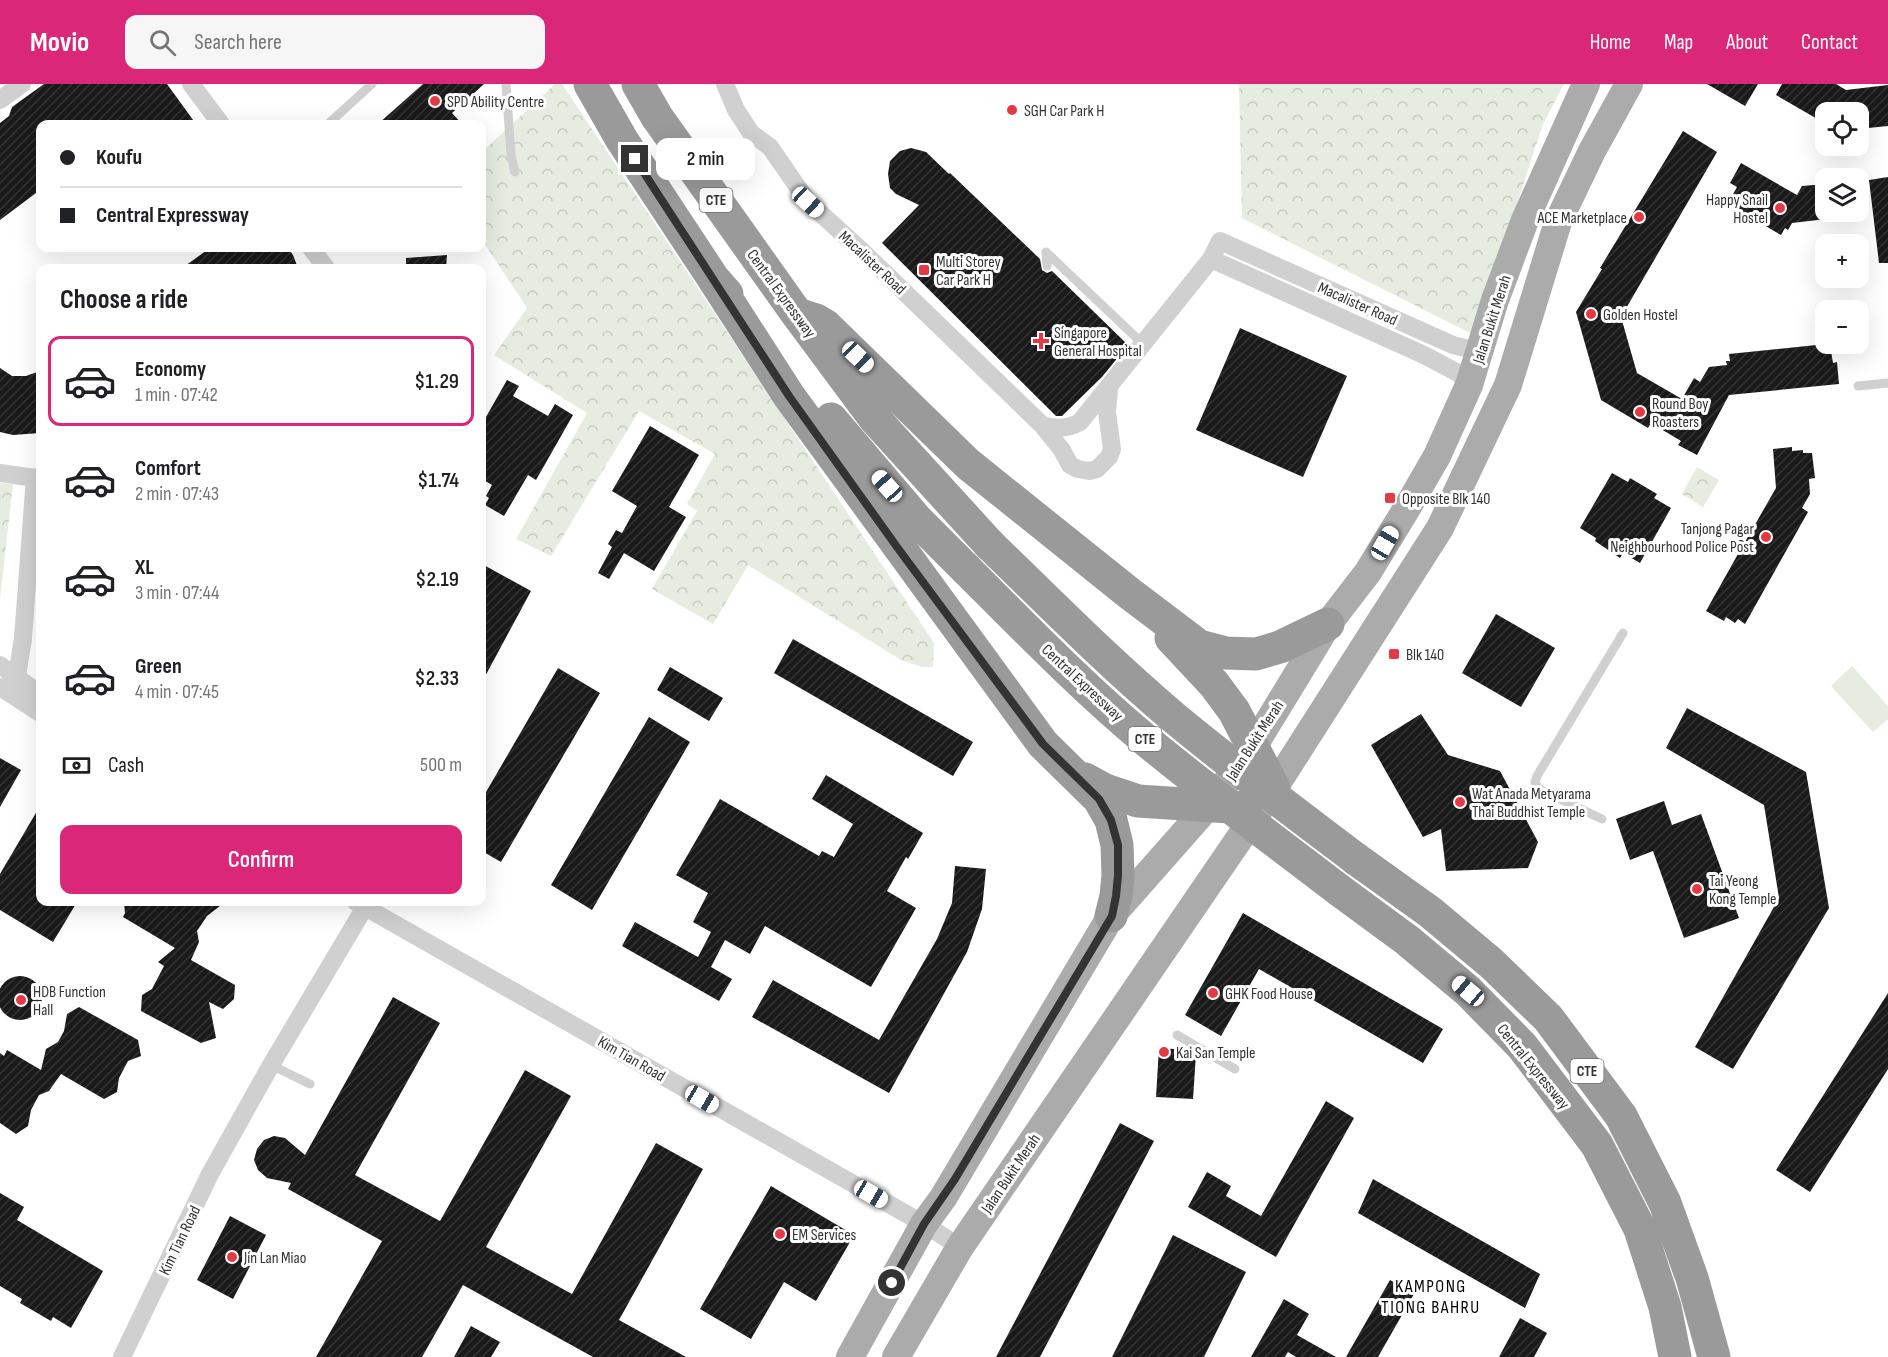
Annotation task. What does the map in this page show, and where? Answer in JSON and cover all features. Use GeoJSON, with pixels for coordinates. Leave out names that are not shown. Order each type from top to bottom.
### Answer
{"type":"FeatureCollection","features":[{"type":"Feature","properties":{"kind":"highway","name":"Central Expressway"},"geometry":{"type":"LineString","coordinates":[[590,84],[622,140],[713,278],[857,452],[917,520],[1055,657],[1146,741],[1407,940],[1468,991],[1522,1046],[1597,1145],[1640,1229],[1665,1307],[1675,1357]]}},
{"type":"Feature","properties":{"kind":"highway","name":"Central Expressway"},"geometry":{"type":"LineString","coordinates":[[638,84],[657,117],[875,419],[989,544],[1171,715],[1259,786],[1430,912],[1491,963],[1548,1018],[1621,1116],[1665,1203],[1692,1278],[1714,1357]]}},
{"type":"Feature","properties":{"kind":"highway"},"geometry":{"type":"LineString","coordinates":[[713,278],[789,396],[897,547],[1043,744],[1099,799],[1111,820],[1118,845],[1118,875],[1112,916]]}},
{"type":"Feature","properties":{"kind":"highway"},"geometry":{"type":"LineString","coordinates":[[797,314],[826,326],[968,464],[1199,646],[1226,653],[1256,654],[1280,647],[1328,624]]}},
{"type":"Feature","properties":{"kind":"highway"},"geometry":{"type":"LineString","coordinates":[[1071,770],[1105,790],[1138,801],[1209,806],[1266,798],[1253,747],[1234,711],[1214,684],[1129,593]]}},
{"type":"Feature","properties":{"kind":"main road","name":"Jalan Bukit Merah"},"geometry":{"type":"LineString","coordinates":[[850,1357],[924,1224],[955,1179],[1112,916],[1209,806],[1253,747],[1328,624],[1368,572],[1407,508],[1437,456],[1469,385],[1495,300],[1525,220],[1586,84]]}},
{"type":"Feature","properties":{"kind":"main road","name":"Jalan Bukit Merah"},"geometry":{"type":"LineString","coordinates":[[896,1357],[960,1247],[1266,798],[1440,528],[1508,385],[1558,222],[1592,151],[1629,84]]}},
{"type":"Feature","properties":{"kind":"street"},"geometry":{"type":"LineString","coordinates":[[0,100],[22,84]]}},
{"type":"Feature","properties":{"kind":"street"},"geometry":{"type":"LineString","coordinates":[[191,84],[218,120]]}},
{"type":"Feature","properties":{"kind":"street","name":"Macalister Road"},"geometry":{"type":"LineString","coordinates":[[725,84],[736,110],[752,133],[770,147],[808,202],[873,261],[1042,425],[1062,450],[1070,465],[1078,469],[1089,471],[1097,469],[1109,457],[1112,449],[1107,412],[1109,389]]}},
{"type":"Feature","properties":{"kind":"street","name":"Macalister Road"},"geometry":{"type":"LineString","coordinates":[[1062,450],[1066,433],[1109,389],[1211,259],[1220,241],[1453,345],[1469,349],[1484,342]]}},
{"type":"Feature","properties":{"kind":"street","name":"Macalister Road"},"geometry":{"type":"LineString","coordinates":[[1211,259],[1424,355],[1458,373],[1469,385]]}},
{"type":"Feature","properties":{"kind":"street"},"geometry":{"type":"LineString","coordinates":[[1042,425],[1058,428],[1077,424],[1097,424],[1109,435]]}},
{"type":"Feature","properties":{"kind":"street"},"geometry":{"type":"LineString","coordinates":[[0,473],[36,477]]}},
{"type":"Feature","properties":{"kind":"street"},"geometry":{"type":"LineString","coordinates":[[36,498],[18,676],[7,691],[36,704]]}},
{"type":"Feature","properties":{"kind":"street"},"geometry":{"type":"LineString","coordinates":[[0,653],[12,648],[23,638]]}},
{"type":"Feature","properties":{"kind":"street"},"geometry":{"type":"LineString","coordinates":[[0,665],[18,676],[36,701]]}},
{"type":"Feature","properties":{"kind":"street","name":"Kim Tian Road"},"geometry":{"type":"LineString","coordinates":[[122,1357],[210,1174],[359,906]]}},
{"type":"Feature","properties":{"kind":"street","name":"Kim Tian Road"},"geometry":{"type":"LineString","coordinates":[[364,906],[924,1224],[960,1247]]}},
{"type":"Feature","properties":{"kind":"lane"},"geometry":{"type":"LineString","coordinates":[[332,120],[372,84]]}},
{"type":"Feature","properties":{"kind":"lane"},"geometry":{"type":"LineString","coordinates":[[506,84],[511,155],[515,172]]}},
{"type":"Feature","properties":{"kind":"lane"},"geometry":{"type":"LineString","coordinates":[[1047,266],[1046,252],[1143,344]]}},
{"type":"Feature","properties":{"kind":"lane"},"geometry":{"type":"LineString","coordinates":[[1858,386],[1888,383]]}},
{"type":"Feature","properties":{"kind":"lane"},"geometry":{"type":"LineString","coordinates":[[1602,819],[1539,789],[1535,782],[1623,633]]}},
{"type":"Feature","properties":{"kind":"lane"},"geometry":{"type":"LineString","coordinates":[[1177,1035],[1235,1069]]}},
{"type":"Feature","properties":{"kind":"lane"},"geometry":{"type":"LineString","coordinates":[[271,1065],[310,1084]]}},
{"type":"Feature","properties":{"kind":"green space"},"geometry":{"type":"Polygon","coordinates":[[[555,84],[562,84],[934,643],[933,667],[922,667],[901,660],[748,565],[713,624],[652,589],[697,511],[687,504],[715,454],[639,411],[551,556],[516,539],[587,413],[494,355],[527,308],[486,246],[486,148],[555,84]]]}},
{"type":"Feature","properties":{"kind":"green space"},"geometry":{"type":"Polygon","coordinates":[[[1239,84],[1564,84],[1543,124],[1474,335],[1242,218],[1239,84]]]}},
{"type":"Feature","properties":{"kind":"green space"},"geometry":{"type":"Polygon","coordinates":[[[1697,467],[1719,480],[1703,507],[1682,494],[1697,467]]]}},
{"type":"Feature","properties":{"kind":"green space"},"geometry":{"type":"Polygon","coordinates":[[[0,483],[13,484],[0,599],[0,483]]]}},
{"type":"Feature","properties":{"kind":"green space"},"geometry":{"type":"Polygon","coordinates":[[[1852,666],[1888,706],[1888,719],[1873,732],[1831,686],[1852,666]]]}},
{"type":"Feature","properties":{"kind":"building"},"geometry":{"type":"Polygon","coordinates":[[[44,84],[167,84],[193,120],[36,120],[36,193],[0,220],[0,123],[9,116],[12,107],[44,84]]]}},
{"type":"Feature","properties":{"kind":"building","name":"SPD Ability Centre"},"geometry":{"type":"Polygon","coordinates":[[[423,84],[484,84],[452,113],[458,120],[382,120],[423,84]]]}},
{"type":"Feature","properties":{"kind":"building"},"geometry":{"type":"Polygon","coordinates":[[[1707,84],[1758,84],[1745,106],[1707,84]]]}},
{"type":"Feature","properties":{"kind":"building"},"geometry":{"type":"Polygon","coordinates":[[[1782,84],[1836,84],[1846,90],[1888,85],[1888,126],[1869,128],[1869,102],[1815,102],[1815,118],[1776,95],[1782,84]]]}},
{"type":"Feature","properties":{"kind":"building"},"geometry":{"type":"Polygon","coordinates":[[[1683,131],[1717,152],[1621,317],[1637,373],[1682,399],[1694,378],[1700,382],[1709,367],[1727,365],[1726,361],[1730,361],[1729,354],[1815,345],[1815,354],[1832,354],[1833,363],[1837,362],[1839,384],[1729,395],[1697,455],[1678,445],[1681,441],[1651,423],[1648,428],[1601,400],[1576,312],[1602,269],[1600,268],[1683,131]]]}},
{"type":"Feature","properties":{"kind":"building"},"geometry":{"type":"Polygon","coordinates":[[[911,148],[926,152],[950,173],[1040,259],[1042,270],[1047,273],[1052,271],[1128,345],[1102,377],[1062,416],[1056,416],[882,243],[919,205],[896,194],[890,188],[888,174],[890,161],[900,151],[911,148]]]}},
{"type":"Feature","properties":{"kind":"building"},"geometry":{"type":"Polygon","coordinates":[[[1741,163],[1797,195],[1802,186],[1815,185],[1815,220],[1792,223],[1781,235],[1732,206],[1736,199],[1732,196],[1737,187],[1730,183],[1741,163]]]}},
{"type":"Feature","properties":{"kind":"building"},"geometry":{"type":"Polygon","coordinates":[[[1888,177],[1888,263],[1879,263],[1869,180],[1888,177]]]}},
{"type":"Feature","properties":{"kind":"building"},"geometry":{"type":"Polygon","coordinates":[[[204,252],[291,252],[296,264],[188,264],[204,252]]]}},
{"type":"Feature","properties":{"kind":"building"},"geometry":{"type":"Polygon","coordinates":[[[447,255],[446,264],[406,264],[406,258],[447,255]]]}},
{"type":"Feature","properties":{"kind":"building"},"geometry":{"type":"Polygon","coordinates":[[[1240,328],[1347,376],[1303,477],[1196,430],[1240,328]]]}},
{"type":"Feature","properties":{"kind":"building"},"geometry":{"type":"Polygon","coordinates":[[[0,368],[12,376],[26,376],[36,372],[36,433],[13,435],[0,432],[0,368]]]}},
{"type":"Feature","properties":{"kind":"building"},"geometry":{"type":"Polygon","coordinates":[[[507,380],[519,386],[513,396],[548,416],[555,404],[573,415],[536,480],[528,475],[504,516],[486,506],[489,498],[486,496],[492,485],[486,481],[486,417],[507,380]]]}},
{"type":"Feature","properties":{"kind":"building"},"geometry":{"type":"Polygon","coordinates":[[[650,426],[699,455],[669,507],[686,517],[654,571],[624,553],[609,579],[598,573],[612,547],[608,544],[616,530],[622,533],[637,506],[612,491],[650,426]]]}},
{"type":"Feature","properties":{"kind":"building"},"geometry":{"type":"Polygon","coordinates":[[[1792,447],[1792,451],[1803,450],[1803,453],[1812,453],[1815,478],[1809,479],[1810,494],[1802,508],[1808,512],[1745,624],[1738,619],[1735,623],[1726,617],[1724,621],[1706,611],[1738,554],[1733,551],[1740,539],[1745,542],[1776,488],[1773,449],[1792,447]]]}},
{"type":"Feature","properties":{"kind":"building"},"geometry":{"type":"Polygon","coordinates":[[[1612,473],[1628,482],[1630,478],[1657,494],[1654,498],[1671,508],[1640,563],[1623,553],[1620,558],[1580,528],[1612,473]]]}},
{"type":"Feature","properties":{"kind":"building"},"geometry":{"type":"Polygon","coordinates":[[[486,566],[531,591],[486,675],[486,566]]]}},
{"type":"Feature","properties":{"kind":"building"},"geometry":{"type":"Polygon","coordinates":[[[1496,614],[1555,648],[1521,707],[1462,673],[1496,614]]]}},
{"type":"Feature","properties":{"kind":"building"},"geometry":{"type":"Polygon","coordinates":[[[793,639],[973,742],[953,776],[774,673],[793,639]]]}},
{"type":"Feature","properties":{"kind":"building"},"geometry":{"type":"Polygon","coordinates":[[[670,667],[723,698],[709,721],[657,690],[670,667]]]}},
{"type":"Feature","properties":{"kind":"building"},"geometry":{"type":"Polygon","coordinates":[[[558,668],[600,693],[501,862],[486,853],[486,792],[558,668]]]}},
{"type":"Feature","properties":{"kind":"building"},"geometry":{"type":"Polygon","coordinates":[[[1687,708],[1806,772],[1829,908],[1733,1069],[1695,1047],[1779,898],[1764,805],[1666,748],[1687,708]]]}},
{"type":"Feature","properties":{"kind":"building","name":"Wat Anada Metyarama Thai Buddhist Temple"},"geometry":{"type":"Polygon","coordinates":[[[1421,714],[1448,755],[1500,771],[1538,842],[1528,868],[1446,871],[1441,829],[1423,837],[1371,745],[1421,714]]]}},
{"type":"Feature","properties":{"kind":"building"},"geometry":{"type":"Polygon","coordinates":[[[649,717],[690,742],[592,910],[551,885],[649,717]]]}},
{"type":"Feature","properties":{"kind":"building"},"geometry":{"type":"Polygon","coordinates":[[[0,758],[21,770],[0,807],[0,758]]]}},
{"type":"Feature","properties":{"kind":"building"},"geometry":{"type":"Polygon","coordinates":[[[826,775],[923,833],[887,891],[916,908],[871,987],[765,926],[750,954],[725,940],[711,967],[732,979],[719,1001],[622,946],[635,922],[698,957],[711,932],[693,922],[708,893],[676,875],[720,799],[819,856],[822,851],[834,857],[853,824],[812,799],[826,775]]]}},
{"type":"Feature","properties":{"kind":"building","name":"Tai Yeong Kong Temple"},"geometry":{"type":"Polygon","coordinates":[[[1664,801],[1672,825],[1701,814],[1739,918],[1684,938],[1653,851],[1630,860],[1616,819],[1664,801]]]}},
{"type":"Feature","properties":{"kind":"building"},"geometry":{"type":"Polygon","coordinates":[[[36,813],[36,906],[75,906],[53,942],[0,910],[0,874],[36,813]]]}},
{"type":"Feature","properties":{"kind":"building"},"geometry":{"type":"Polygon","coordinates":[[[955,866],[986,869],[982,909],[967,952],[889,1093],[752,1017],[773,980],[879,1040],[937,939],[952,903],[955,866]]]}},
{"type":"Feature","properties":{"kind":"building"},"geometry":{"type":"Polygon","coordinates":[[[124,906],[220,906],[207,916],[197,931],[199,942],[191,960],[235,985],[234,999],[223,1009],[209,1002],[216,1038],[201,1043],[141,1011],[142,995],[152,989],[164,966],[158,962],[175,948],[123,917],[124,906]]]}},
{"type":"Feature","properties":{"kind":"building"},"geometry":{"type":"Polygon","coordinates":[[[1243,913],[1443,1029],[1423,1063],[1259,969],[1221,1036],[1185,1015],[1243,913]]]}},
{"type":"Feature","properties":{"kind":"building","name":"HDB Function Hall"},"geometry":{"type":"Polygon","coordinates":[[[11,977],[29,977],[41,989],[41,1007],[29,1019],[11,1019],[-1,1007],[-1,989],[11,977]]]}},
{"type":"Feature","properties":{"kind":"building"},"geometry":{"type":"Polygon","coordinates":[[[1888,993],[1888,1069],[1810,1192],[1776,1170],[1888,993]]]}},
{"type":"Feature","properties":{"kind":"building"},"geometry":{"type":"Polygon","coordinates":[[[393,997],[440,1023],[355,1175],[440,1221],[525,1070],[571,1096],[486,1247],[572,1294],[656,1143],[703,1169],[619,1320],[686,1357],[593,1357],[463,1285],[422,1357],[316,1357],[382,1241],[288,1189],[291,1183],[267,1178],[258,1170],[254,1160],[257,1149],[264,1140],[274,1136],[285,1138],[305,1155],[393,997]]]}},
{"type":"Feature","properties":{"kind":"building"},"geometry":{"type":"Polygon","coordinates":[[[79,1007],[138,1040],[141,1056],[128,1061],[119,1078],[117,1092],[104,1099],[61,1074],[49,1091],[39,1095],[31,1110],[28,1126],[16,1134],[0,1123],[0,1053],[4,1056],[7,1050],[41,1070],[46,1049],[58,1042],[64,1031],[67,1014],[79,1007]]]}},
{"type":"Feature","properties":{"kind":"building"},"geometry":{"type":"Polygon","coordinates":[[[1159,1048],[1189,1050],[1196,1054],[1193,1099],[1156,1097],[1159,1048]]]}},
{"type":"Feature","properties":{"kind":"building"},"geometry":{"type":"Polygon","coordinates":[[[1326,1101],[1354,1118],[1276,1257],[1188,1207],[1207,1172],[1231,1186],[1226,1196],[1261,1216],[1326,1101]]]}},
{"type":"Feature","properties":{"kind":"building"},"geometry":{"type":"Polygon","coordinates":[[[1120,1123],[1154,1141],[1040,1357],[996,1357],[1120,1123]]]}},
{"type":"Feature","properties":{"kind":"building"},"geometry":{"type":"Polygon","coordinates":[[[1373,1179],[1540,1274],[1525,1308],[1358,1213],[1373,1179]]]}},
{"type":"Feature","properties":{"kind":"building"},"geometry":{"type":"Polygon","coordinates":[[[771,1186],[854,1235],[816,1301],[784,1282],[751,1339],[700,1309],[771,1186]]]}},
{"type":"Feature","properties":{"kind":"building"},"geometry":{"type":"Polygon","coordinates":[[[0,1193],[24,1207],[17,1220],[103,1271],[71,1328],[53,1317],[51,1321],[20,1303],[22,1299],[0,1286],[0,1193]]]}},
{"type":"Feature","properties":{"kind":"building","name":"Jin Lan Miao"},"geometry":{"type":"Polygon","coordinates":[[[230,1216],[266,1235],[233,1299],[197,1280],[230,1216]]]}},
{"type":"Feature","properties":{"kind":"building"},"geometry":{"type":"Polygon","coordinates":[[[1173,1235],[1246,1272],[1204,1357],[1112,1357],[1173,1235]]]}},
{"type":"Feature","properties":{"kind":"building"},"geometry":{"type":"Polygon","coordinates":[[[1390,1280],[1414,1294],[1378,1357],[1346,1357],[1390,1280]]]}},
{"type":"Feature","properties":{"kind":"building"},"geometry":{"type":"Polygon","coordinates":[[[1284,1299],[1309,1314],[1297,1335],[1336,1357],[1296,1357],[1288,1352],[1285,1357],[1251,1357],[1284,1299]]]}},
{"type":"Feature","properties":{"kind":"building"},"geometry":{"type":"Polygon","coordinates":[[[1520,1318],[1547,1333],[1534,1357],[1499,1357],[1520,1318]]]}},
{"type":"Feature","properties":{"kind":"building"},"geometry":{"type":"Polygon","coordinates":[[[471,1326],[500,1342],[491,1357],[454,1357],[471,1326]]]}},
{"type":"Feature","properties":{"kind":"place","name":"SPD Ability Centre"},"geometry":{"type":"Point","coordinates":[435,101]}},
{"type":"Feature","properties":{"kind":"place","name":"SGH Car Park H"},"geometry":{"type":"Point","coordinates":[1012,110]}},
{"type":"Feature","properties":{"kind":"place","name":"Happy Snail Hostel"},"geometry":{"type":"Point","coordinates":[1780,208]}},
{"type":"Feature","properties":{"kind":"place","name":"ACE Marketplace"},"geometry":{"type":"Point","coordinates":[1639,217]}},
{"type":"Feature","properties":{"kind":"place","name":"Multi Storey Car Park H"},"geometry":{"type":"Point","coordinates":[924,270]}},
{"type":"Feature","properties":{"kind":"place","name":"Golden Hostel"},"geometry":{"type":"Point","coordinates":[1591,314]}},
{"type":"Feature","properties":{"kind":"place","name":"Singapore General Hospital"},"geometry":{"type":"Point","coordinates":[1041,341]}},
{"type":"Feature","properties":{"kind":"place","name":"Round Boy Roasters"},"geometry":{"type":"Point","coordinates":[1640,412]}},
{"type":"Feature","properties":{"kind":"place","name":"Opposite Blk 140"},"geometry":{"type":"Point","coordinates":[1390,498]}},
{"type":"Feature","properties":{"kind":"place","name":"Tanjong Pagar Neighbourhood Police Post"},"geometry":{"type":"Point","coordinates":[1766,537]}},
{"type":"Feature","properties":{"kind":"place","name":"Blk 140"},"geometry":{"type":"Point","coordinates":[1394,654]}},
{"type":"Feature","properties":{"kind":"place","name":"Wat Anada Metyarama Thai Buddhist Temple"},"geometry":{"type":"Point","coordinates":[1460,802]}},
{"type":"Feature","properties":{"kind":"place","name":"Tai Yeong Kong Temple"},"geometry":{"type":"Point","coordinates":[1697,889]}},
{"type":"Feature","properties":{"kind":"place","name":"GHK Food House"},"geometry":{"type":"Point","coordinates":[1213,993]}},
{"type":"Feature","properties":{"kind":"place","name":"HDB Function Hall"},"geometry":{"type":"Point","coordinates":[21,1000]}},
{"type":"Feature","properties":{"kind":"place","name":"Kai San Temple"},"geometry":{"type":"Point","coordinates":[1164,1052]}},
{"type":"Feature","properties":{"kind":"place","name":"EM Services"},"geometry":{"type":"Point","coordinates":[780,1234]}},
{"type":"Feature","properties":{"kind":"place","name":"Jin Lan Miao"},"geometry":{"type":"Point","coordinates":[232,1257]}},
{"type":"Feature","properties":{"kind":"district","name":"KAMPONG TIONG BAHRU"},"geometry":{"type":"Point","coordinates":[1431,1296]}},
{"type":"Feature","properties":{"kind":"route"},"geometry":{"type":"LineString","coordinates":[[635,159],[789,396],[897,547],[1043,744],[1099,799],[1111,820],[1118,845],[1118,875],[1112,916],[955,1179],[924,1224],[892,1283]]}}]}
